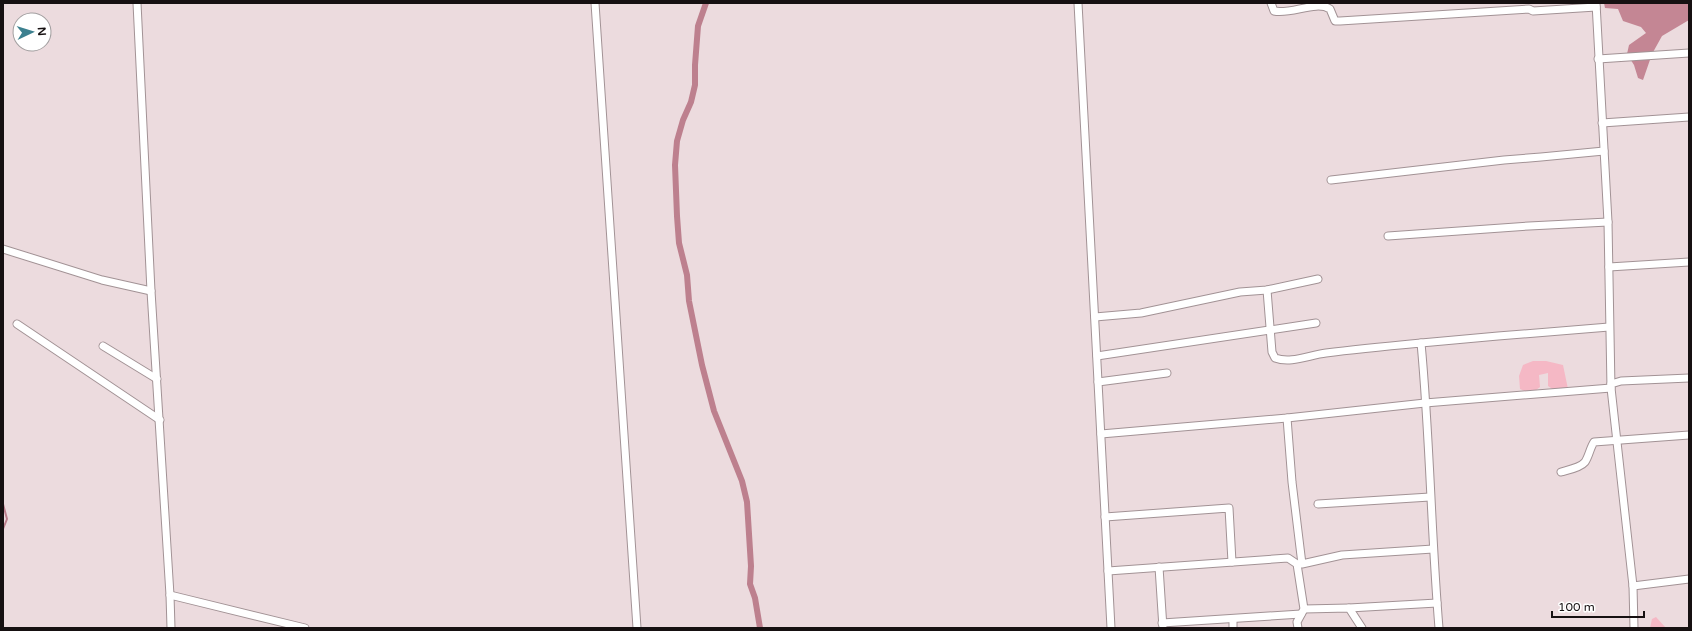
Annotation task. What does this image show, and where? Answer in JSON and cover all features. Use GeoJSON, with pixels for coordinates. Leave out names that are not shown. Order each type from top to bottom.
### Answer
{"type":"FeatureCollection","features":[{"type":"Feature","properties":{"kind":"street"},"geometry":{"type":"LineString","coordinates":[[137,3],[151,291],[160,420],[171,628]]}},
{"type":"Feature","properties":{"kind":"street"},"geometry":{"type":"LineString","coordinates":[[595,3],[637,628]]}},
{"type":"Feature","properties":{"kind":"street"},"geometry":{"type":"LineString","coordinates":[[1078,3],[1111,628]]}},
{"type":"Feature","properties":{"kind":"street"},"geometry":{"type":"LineString","coordinates":[[1271,3],[1274,11],[1281,13],[1320,5],[1330,9],[1335,21],[1529,9],[1533,11],[1596,5],[1608,222],[1611,386],[1618,440],[1632,586],[1634,628]]}},
{"type":"Feature","properties":{"kind":"street"},"geometry":{"type":"LineString","coordinates":[[1598,59],[1689,53]]}},
{"type":"Feature","properties":{"kind":"street"},"geometry":{"type":"LineString","coordinates":[[1602,123],[1689,116]]}},
{"type":"Feature","properties":{"kind":"street"},"geometry":{"type":"LineString","coordinates":[[1331,180],[1504,160],[1604,151]]}},
{"type":"Feature","properties":{"kind":"street"},"geometry":{"type":"LineString","coordinates":[[1388,236],[1608,222]]}},
{"type":"Feature","properties":{"kind":"street"},"geometry":{"type":"LineString","coordinates":[[3,249],[102,280],[151,291]]}},
{"type":"Feature","properties":{"kind":"street"},"geometry":{"type":"LineString","coordinates":[[1609,267],[1689,262]]}},
{"type":"Feature","properties":{"kind":"street"},"geometry":{"type":"LineString","coordinates":[[1095,317],[1141,313],[1240,292],[1267,290],[1318,279]]}},
{"type":"Feature","properties":{"kind":"street"},"geometry":{"type":"LineString","coordinates":[[1267,290],[1272,352],[1275,358],[1282,361],[1309,355],[1350,350],[1609,327]]}},
{"type":"Feature","properties":{"kind":"street"},"geometry":{"type":"LineString","coordinates":[[1097,356],[1316,323]]}},
{"type":"Feature","properties":{"kind":"street"},"geometry":{"type":"LineString","coordinates":[[17,324],[160,420]]}},
{"type":"Feature","properties":{"kind":"street"},"geometry":{"type":"LineString","coordinates":[[1421,344],[1439,628]]}},
{"type":"Feature","properties":{"kind":"street"},"geometry":{"type":"LineString","coordinates":[[103,346],[157,379]]}},
{"type":"Feature","properties":{"kind":"street"},"geometry":{"type":"LineString","coordinates":[[1098,382],[1167,373]]}},
{"type":"Feature","properties":{"kind":"street"},"geometry":{"type":"LineString","coordinates":[[1101,434],[1287,418],[1425,403],[1611,386],[1622,381],[1689,378]]}},
{"type":"Feature","properties":{"kind":"street"},"geometry":{"type":"LineString","coordinates":[[1287,418],[1300,564],[1302,612],[1297,622],[1298,628]]}},
{"type":"Feature","properties":{"kind":"street"},"geometry":{"type":"LineString","coordinates":[[1561,472],[1581,466],[1585,462],[1594,442],[1689,435]]}},
{"type":"Feature","properties":{"kind":"street"},"geometry":{"type":"LineString","coordinates":[[1318,504],[1430,497]]}},
{"type":"Feature","properties":{"kind":"street"},"geometry":{"type":"LineString","coordinates":[[1105,517],[1229,508],[1232,562]]}},
{"type":"Feature","properties":{"kind":"street"},"geometry":{"type":"LineString","coordinates":[[1108,571],[1288,558],[1300,564],[1342,555],[1433,549]]}},
{"type":"Feature","properties":{"kind":"street"},"geometry":{"type":"LineString","coordinates":[[1159,568],[1163,625],[1189,625],[1302,612],[1437,603]]}},
{"type":"Feature","properties":{"kind":"street"},"geometry":{"type":"LineString","coordinates":[[1632,586],[1689,579]]}},
{"type":"Feature","properties":{"kind":"street"},"geometry":{"type":"LineString","coordinates":[[170,594],[305,628]]}},
{"type":"Feature","properties":{"kind":"street"},"geometry":{"type":"LineString","coordinates":[[1349,608],[1362,628]]}},
{"type":"Feature","properties":{"kind":"street"},"geometry":{"type":"LineString","coordinates":[[1233,619],[1234,628]]}},
{"type":"Feature","properties":{"kind":"shaded area"},"geometry":{"type":"Polygon","coordinates":[[[1604,3],[1689,3],[1689,20],[1662,36],[1652,54],[1643,80],[1638,78],[1634,65],[1627,54],[1629,45],[1646,33],[1641,27],[1623,21],[1618,9],[1605,8],[1604,3]]]}},
{"type":"Feature","properties":{"kind":"shaded area"},"geometry":{"type":"Polygon","coordinates":[[[1533,361],[1546,361],[1563,365],[1568,389],[1554,390],[1548,386],[1548,373],[1539,375],[1540,387],[1531,394],[1520,389],[1519,376],[1523,365],[1533,361]]]}},
{"type":"Feature","properties":{"kind":"shaded area"},"geometry":{"type":"Polygon","coordinates":[[[1656,617],[1666,628],[1650,628],[1652,619],[1656,617]]]}},
{"type":"Feature","properties":{"kind":"waterway"},"geometry":{"type":"LineString","coordinates":[[706,3],[698,26],[695,85],[691,102],[683,120],[677,141],[675,165],[679,243],[687,275],[689,301],[702,365],[714,411],[742,481],[747,502],[751,566],[750,584],[755,598],[760,628]]}},
{"type":"Feature","properties":{"kind":"waterway"},"geometry":{"type":"LineString","coordinates":[[3,504],[7,519],[3,529]]}}]}
